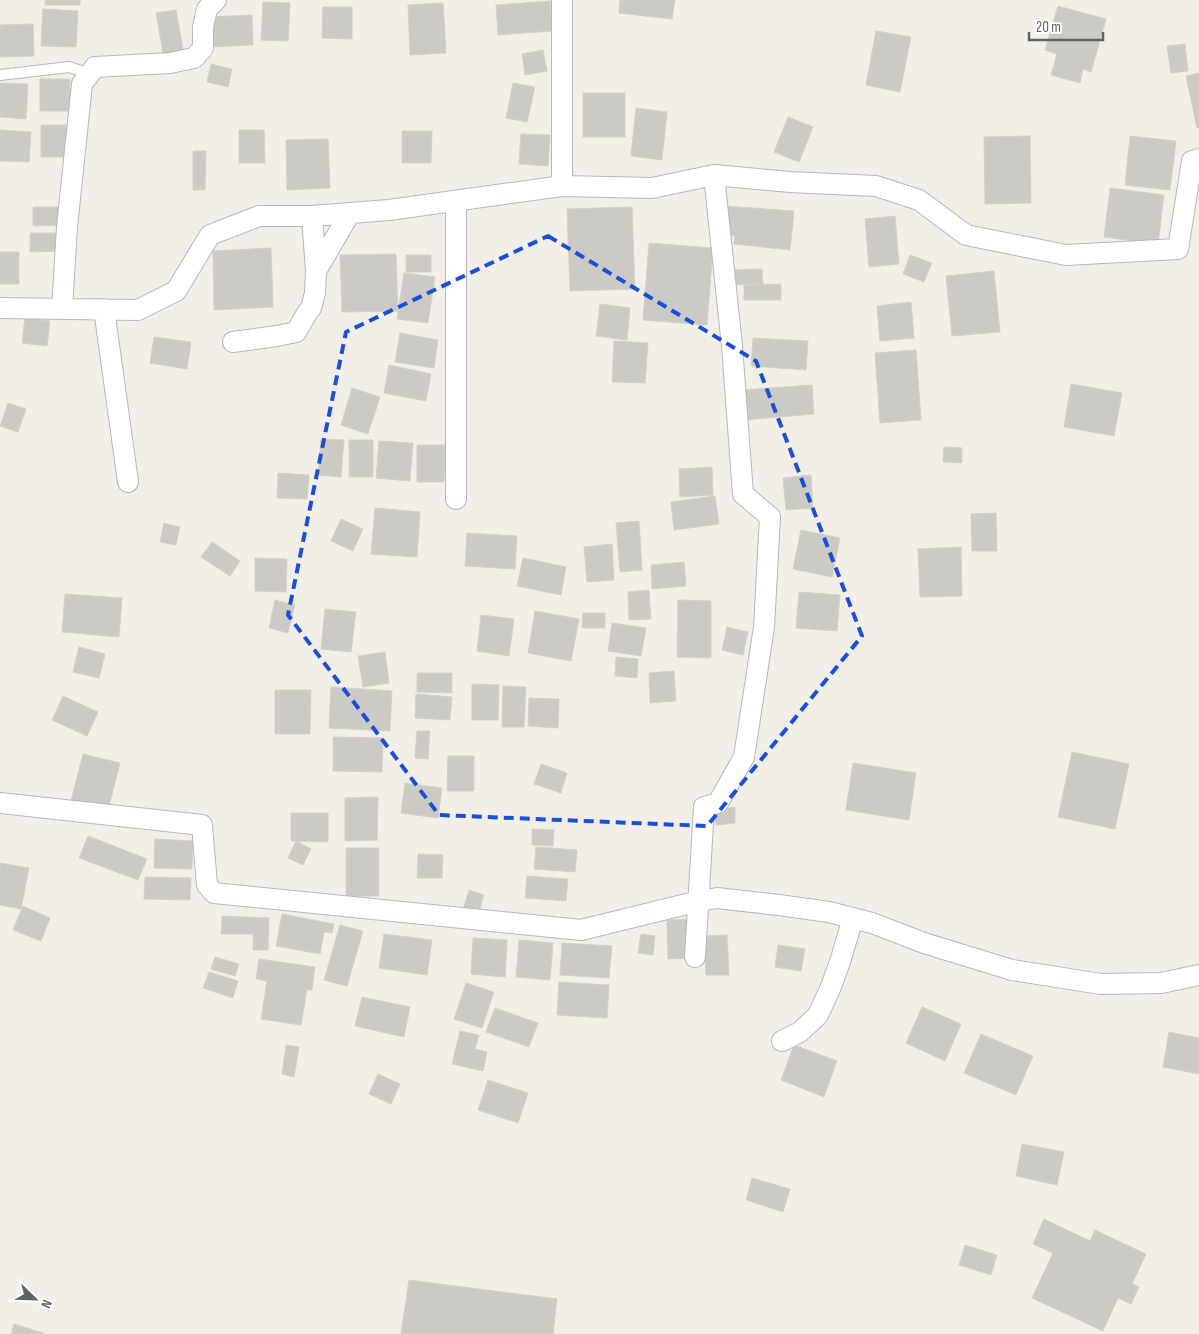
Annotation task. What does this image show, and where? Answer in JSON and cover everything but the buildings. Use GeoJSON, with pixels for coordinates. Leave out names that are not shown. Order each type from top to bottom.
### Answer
{"type":"FeatureCollection","features":[{"type":"Feature","properties":{"kind":"street"},"geometry":{"type":"LineString","coordinates":[[62,309],[67,227],[82,84],[95,67],[170,63],[194,58],[203,48],[203,27],[208,9],[216,0]]}},
{"type":"Feature","properties":{"kind":"street"},"geometry":{"type":"LineString","coordinates":[[562,0],[562,186]]}},
{"type":"Feature","properties":{"kind":"street"},"geometry":{"type":"LineString","coordinates":[[0,308],[138,310],[176,291],[210,235],[259,216],[312,216],[389,210],[562,186],[652,188],[714,175],[790,182],[876,186],[918,200],[966,235],[1066,255],[1178,250],[1192,161],[1199,159]]}},
{"type":"Feature","properties":{"kind":"street"},"geometry":{"type":"LineString","coordinates":[[696,958],[704,807],[718,803],[744,757],[764,628],[770,518],[743,494],[732,346],[714,175]]}},
{"type":"Feature","properties":{"kind":"street"},"geometry":{"type":"LineString","coordinates":[[456,201],[456,499]]}},
{"type":"Feature","properties":{"kind":"street"},"geometry":{"type":"LineString","coordinates":[[316,270],[350,213]]}},
{"type":"Feature","properties":{"kind":"street"},"geometry":{"type":"LineString","coordinates":[[233,342],[296,332],[311,308],[315,293],[316,270],[312,216]]}},
{"type":"Feature","properties":{"kind":"street"},"geometry":{"type":"LineString","coordinates":[[104,309],[128,482]]}},
{"type":"Feature","properties":{"kind":"street"},"geometry":{"type":"LineString","coordinates":[[0,803],[202,825],[207,885],[214,893],[581,930],[717,898],[829,912],[872,923],[924,943],[1012,970],[1101,984],[1161,983],[1199,976]]}},
{"type":"Feature","properties":{"kind":"street"},"geometry":{"type":"LineString","coordinates":[[782,1041],[800,1032],[818,1015],[837,971],[853,918]]}},
{"type":"Feature","properties":{"kind":"lane"},"geometry":{"type":"LineString","coordinates":[[0,75],[69,67],[90,74]]}},
{"type":"Feature","properties":{"kind":"highlighted area"},"geometry":{"type":"Polygon","coordinates":[[[548,236],[756,361],[862,636],[707,826],[439,815],[288,615],[346,332],[548,236]]]}}]}
